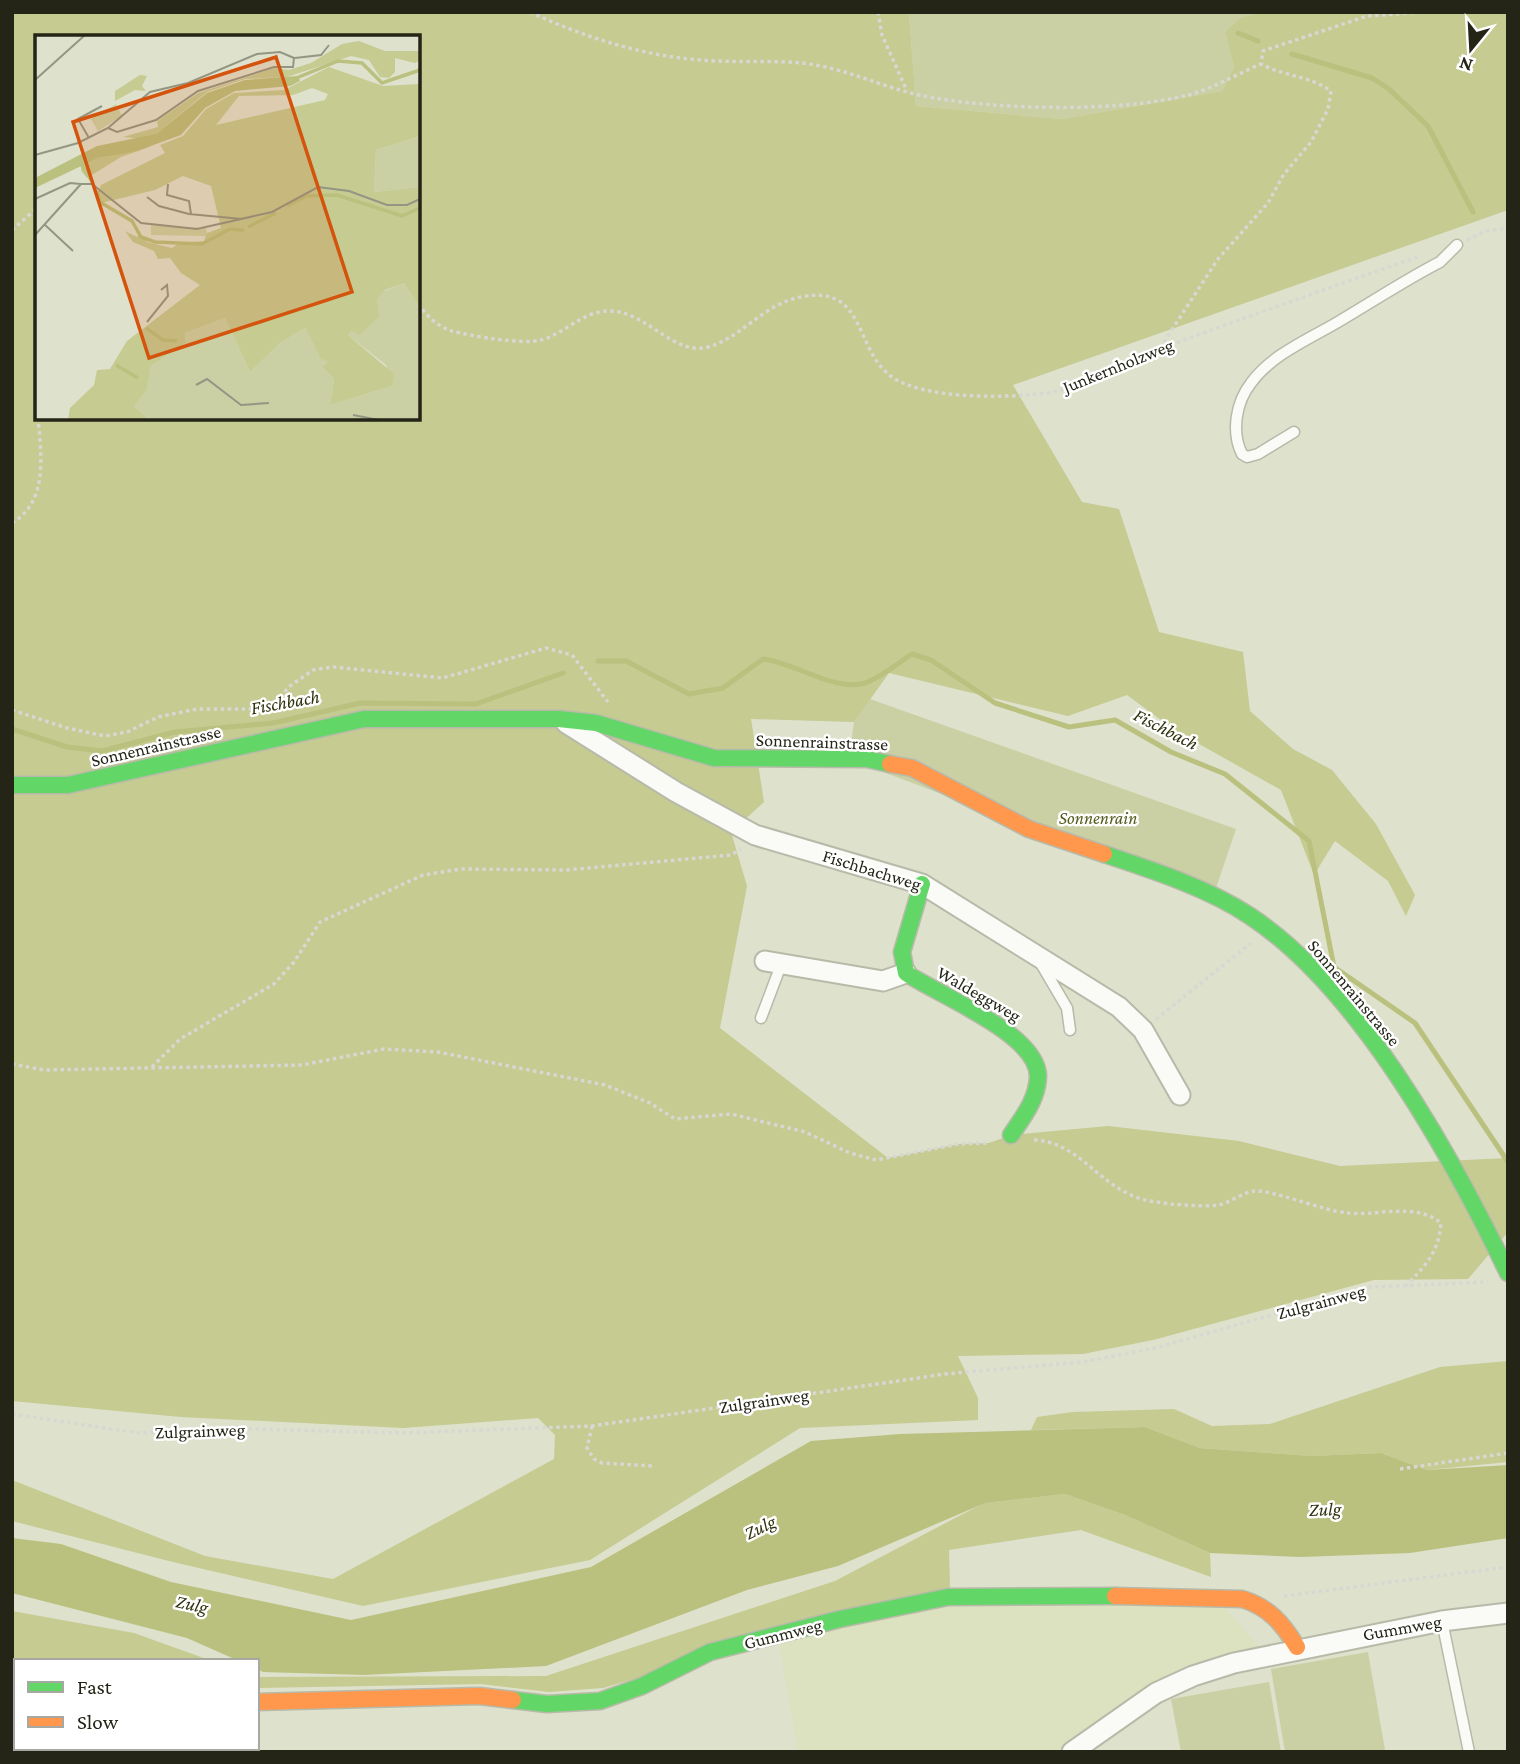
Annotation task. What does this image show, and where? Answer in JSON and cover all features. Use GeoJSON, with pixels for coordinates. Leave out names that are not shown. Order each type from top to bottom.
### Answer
{"type":"FeatureCollection","features":[{"type":"Feature","properties":{"kind":"street","name":"Sonnenrainstrasse"},"geometry":{"type":"LineString","coordinates":[[12,785],[68,785],[364,719],[559,719],[596,723],[714,758],[867,759],[897,764],[927,775],[1029,829],[1164,876],[1248,914],[1276,934],[1307,963],[1373,1039],[1475,1205],[1501,1277]]}},
{"type":"Feature","properties":{"kind":"street","name":"Fischbachweg"},"geometry":{"type":"LineString","coordinates":[[559,719],[676,792],[755,835],[922,884],[1077,978],[1133,1020],[1180,1095]]}},
{"type":"Feature","properties":{"kind":"street"},"geometry":{"type":"LineString","coordinates":[[773,963],[883,981],[906,973],[902,964],[902,952],[922,884]]}},
{"type":"Feature","properties":{"kind":"street","name":"Waldeggweg"},"geometry":{"type":"LineString","coordinates":[[906,973],[1015,1036],[1031,1052],[1038,1066],[1038,1082],[1017,1137]]}},
{"type":"Feature","properties":{"kind":"street","name":"Gummweg"},"geometry":{"type":"LineString","coordinates":[[259,1702],[479,1696],[547,1704],[600,1701],[642,1686],[710,1652],[841,1619],[948,1597],[1047,1594],[1250,1601]]}},
{"type":"Feature","properties":{"kind":"street"},"geometry":{"type":"LineString","coordinates":[[1250,1601],[1277,1618],[1297,1647]]}},
{"type":"Feature","properties":{"kind":"street","name":"Gummweg"},"geometry":{"type":"LineString","coordinates":[[1072,1752],[1171,1685],[1234,1662],[1297,1647],[1442,1621],[1508,1613]]}},
{"type":"Feature","properties":{"kind":"lane"},"geometry":{"type":"LineString","coordinates":[[1294,432],[1258,454],[1247,457],[1242,454],[1236,435],[1237,417],[1241,401],[1253,380],[1283,355],[1440,262],[1457,245]]}},
{"type":"Feature","properties":{"kind":"lane"},"geometry":{"type":"LineString","coordinates":[[1037,954],[1068,1009],[1070,1030]]}},
{"type":"Feature","properties":{"kind":"lane"},"geometry":{"type":"LineString","coordinates":[[761,1018],[773,963]]}},
{"type":"Feature","properties":{"kind":"lane"},"geometry":{"type":"LineString","coordinates":[[1442,1621],[1469,1752]]}},
{"type":"Feature","properties":{"kind":"path"},"geometry":{"type":"LineString","coordinates":[[530,12],[618,47],[700,60],[802,63],[850,71],[907,91],[952,101],[1098,106],[1189,95],[1261,64],[1277,72],[1319,83],[1331,91],[1328,109],[1311,142],[1284,174],[1268,203],[1218,259],[1159,349]]}},
{"type":"Feature","properties":{"kind":"path"},"geometry":{"type":"LineString","coordinates":[[878,12],[883,35],[907,91]]}},
{"type":"Feature","properties":{"kind":"path"},"geometry":{"type":"LineString","coordinates":[[1261,64],[1264,51],[1367,16],[1422,12]]}},
{"type":"Feature","properties":{"kind":"path"},"geometry":{"type":"LineString","coordinates":[[12,230],[35,210]]}},
{"type":"Feature","properties":{"kind":"path"},"geometry":{"type":"LineString","coordinates":[[1457,245],[1486,231],[1508,228]]}},
{"type":"Feature","properties":{"kind":"path","name":"Junkernholzweg"},"geometry":{"type":"LineString","coordinates":[[420,306],[437,324],[451,331],[527,341],[541,340],[601,311],[616,310],[641,318],[668,337],[698,348],[718,343],[758,315],[784,302],[799,297],[825,296],[848,306],[877,362],[894,378],[929,390],[989,395],[1054,391],[1159,349],[1421,256]]}},
{"type":"Feature","properties":{"kind":"path"},"geometry":{"type":"LineString","coordinates":[[12,523],[23,516],[40,481],[42,459],[38,420]]}},
{"type":"Feature","properties":{"kind":"path"},"geometry":{"type":"LineString","coordinates":[[12,710],[67,728],[105,736],[127,732],[158,717],[197,709],[258,709],[273,704],[290,686],[313,670],[333,667],[443,678],[546,648],[572,655],[613,707]]}},
{"type":"Feature","properties":{"kind":"path"},"geometry":{"type":"LineString","coordinates":[[152,1067],[180,1039],[274,984],[294,962],[320,922],[424,875],[461,869],[566,870],[731,855],[755,835]]}},
{"type":"Feature","properties":{"kind":"path"},"geometry":{"type":"LineString","coordinates":[[1147,1026],[1259,937]]}},
{"type":"Feature","properties":{"kind":"path"},"geometry":{"type":"LineString","coordinates":[[12,1064],[44,1070],[302,1065],[384,1049],[438,1052],[605,1085],[650,1103],[675,1119],[731,1114],[805,1132],[850,1153],[876,1160],[959,1144],[989,1143],[1017,1137],[1052,1141],[1076,1154],[1128,1194],[1149,1201],[1219,1205],[1253,1191],[1349,1213],[1396,1211],[1429,1214],[1441,1223],[1440,1241],[1431,1260],[1404,1288]]}},
{"type":"Feature","properties":{"kind":"path","name":"Zulgrainweg"},"geometry":{"type":"LineString","coordinates":[[12,1414],[139,1433],[214,1429],[401,1433],[592,1426],[946,1374],[1083,1362],[1156,1348],[1371,1287],[1404,1288],[1501,1277]]}},
{"type":"Feature","properties":{"kind":"path"},"geometry":{"type":"LineString","coordinates":[[592,1426],[587,1448],[594,1459],[601,1463],[653,1466]]}},
{"type":"Feature","properties":{"kind":"path"},"geometry":{"type":"LineString","coordinates":[[1400,1469],[1508,1453]]}},
{"type":"Feature","properties":{"kind":"path"},"geometry":{"type":"LineString","coordinates":[[1250,1601],[1508,1567]]}},
{"type":"Feature","properties":{"kind":"shaded area"},"geometry":{"type":"Polygon","coordinates":[[[12,12],[909,12],[916,106],[1062,119],[1222,91],[1234,67],[1225,32],[1240,18],[1261,12],[1508,12],[1508,210],[1013,385],[1082,502],[1119,509],[1159,632],[1243,652],[1250,711],[1293,749],[1332,770],[1376,824],[1415,895],[1406,916],[1388,881],[1335,841],[1314,875],[1281,790],[1176,731],[1127,695],[1068,716],[889,673],[854,722],[751,719],[764,802],[731,832],[747,886],[720,1028],[888,1158],[959,1144],[989,1143],[1011,1135],[1108,1126],[1239,1141],[1340,1166],[1508,1158],[1508,1232],[1468,1279],[1374,1280],[1153,1340],[1083,1354],[958,1356],[978,1398],[978,1420],[800,1428],[590,1560],[363,1606],[12,1521],[12,1480],[205,1556],[333,1579],[554,1459],[555,1435],[538,1418],[403,1428],[181,1417],[12,1401],[12,12]]]}},
{"type":"Feature","properties":{"kind":"shaded area"},"geometry":{"type":"Polygon","coordinates":[[[1508,1361],[1508,1462],[1427,1470],[1381,1453],[1311,1456],[1200,1448],[1145,1427],[1031,1430],[1037,1417],[1073,1412],[1174,1409],[1212,1426],[1270,1424],[1440,1367],[1508,1361]]]}},
{"type":"Feature","properties":{"kind":"shaded area"},"geometry":{"type":"Polygon","coordinates":[[[1065,1494],[1125,1515],[1210,1553],[1211,1577],[1081,1530],[949,1550],[950,1588],[603,1688],[549,1692],[481,1684],[259,1688],[259,1677],[546,1676],[835,1581],[984,1503],[1065,1494]]]}},
{"type":"Feature","properties":{"kind":"shaded area"},"geometry":{"type":"Polygon","coordinates":[[[957,1601],[1222,1605],[1261,1649],[1064,1752],[798,1752],[777,1631],[957,1601]]]}},
{"type":"Feature","properties":{"kind":"shaded area"},"geometry":{"type":"Polygon","coordinates":[[[12,1611],[134,1633],[206,1659],[14,1659],[12,1683],[12,1611]]]}},
{"type":"Feature","properties":{"kind":"green space"},"geometry":{"type":"Polygon","coordinates":[[[909,12],[1261,12],[1240,18],[1225,32],[1234,67],[1222,91],[1062,119],[916,106],[909,12]]]}},
{"type":"Feature","properties":{"kind":"green space","name":"Sonnenrain"},"geometry":{"type":"Polygon","coordinates":[[[870,699],[1236,829],[1213,897],[849,759],[854,722],[870,699]]]}},
{"type":"Feature","properties":{"kind":"green space"},"geometry":{"type":"Polygon","coordinates":[[[1368,1652],[1385,1750],[1285,1752],[1271,1669],[1368,1652]]]}},
{"type":"Feature","properties":{"kind":"green space"},"geometry":{"type":"Polygon","coordinates":[[[1269,1682],[1281,1752],[1181,1752],[1171,1699],[1269,1682]]]}},
{"type":"Feature","properties":{"kind":"water","name":"Zulg"},"geometry":{"type":"Polygon","coordinates":[[[1145,1427],[1200,1448],[1311,1456],[1381,1453],[1427,1470],[1508,1465],[1508,1538],[1410,1553],[1301,1557],[1210,1553],[1125,1515],[1065,1494],[985,1503],[838,1566],[747,1590],[546,1666],[364,1675],[263,1672],[259,1670],[259,1659],[234,1659],[187,1638],[12,1593],[12,1538],[61,1544],[171,1582],[351,1620],[591,1567],[811,1441],[900,1434],[1145,1427]]]}},
{"type":"Feature","properties":{"kind":"waterway"},"geometry":{"type":"LineString","coordinates":[[1238,33],[1258,41]]}},
{"type":"Feature","properties":{"kind":"waterway"},"geometry":{"type":"LineString","coordinates":[[1292,54],[1372,78],[1389,89],[1428,126],[1473,212]]}},
{"type":"Feature","properties":{"kind":"waterway","name":"Fischbach"},"geometry":{"type":"LineString","coordinates":[[598,661],[626,661],[689,694],[723,688],[763,659],[831,681],[858,684],[876,678],[912,654],[931,660],[995,703],[1069,727],[1115,720],[1171,752],[1225,774],[1309,841],[1334,967],[1415,1023],[1508,1162]]}},
{"type":"Feature","properties":{"kind":"waterway","name":"Fischbach"},"geometry":{"type":"LineString","coordinates":[[12,729],[67,747],[102,751],[175,732],[273,723],[360,703],[476,704],[563,673]]}},
{"type":"Feature","properties":{"kind":"traffic: fast"},"geometry":{"type":"LineString","coordinates":[[12,785],[68,785],[364,719],[559,719],[596,723],[714,758],[867,759],[890,764]]}},
{"type":"Feature","properties":{"kind":"traffic: fast"},"geometry":{"type":"LineString","coordinates":[[1104,854],[1179,880],[1234,906],[1290,947],[1328,986],[1365,1030],[1399,1078],[1459,1178],[1508,1273]]}},
{"type":"Feature","properties":{"kind":"traffic: fast"},"geometry":{"type":"LineString","coordinates":[[922,884],[902,952],[906,973],[1005,1031],[1034,1061],[1038,1077],[1035,1093],[1029,1108],[1011,1135]]}},
{"type":"Feature","properties":{"kind":"traffic: fast"},"geometry":{"type":"LineString","coordinates":[[513,1700],[547,1704],[600,1701],[642,1686],[710,1652],[840,1619],[948,1597],[1115,1596]]}},
{"type":"Feature","properties":{"kind":"traffic: slow"},"geometry":{"type":"LineString","coordinates":[[890,764],[912,768],[1029,829],[1104,854]]}},
{"type":"Feature","properties":{"kind":"traffic: slow"},"geometry":{"type":"LineString","coordinates":[[1115,1596],[1242,1599],[1252,1602],[1274,1617],[1297,1647]]}},
{"type":"Feature","properties":{"kind":"traffic: slow"},"geometry":{"type":"LineString","coordinates":[[259,1702],[479,1696],[513,1700]]}}]}
